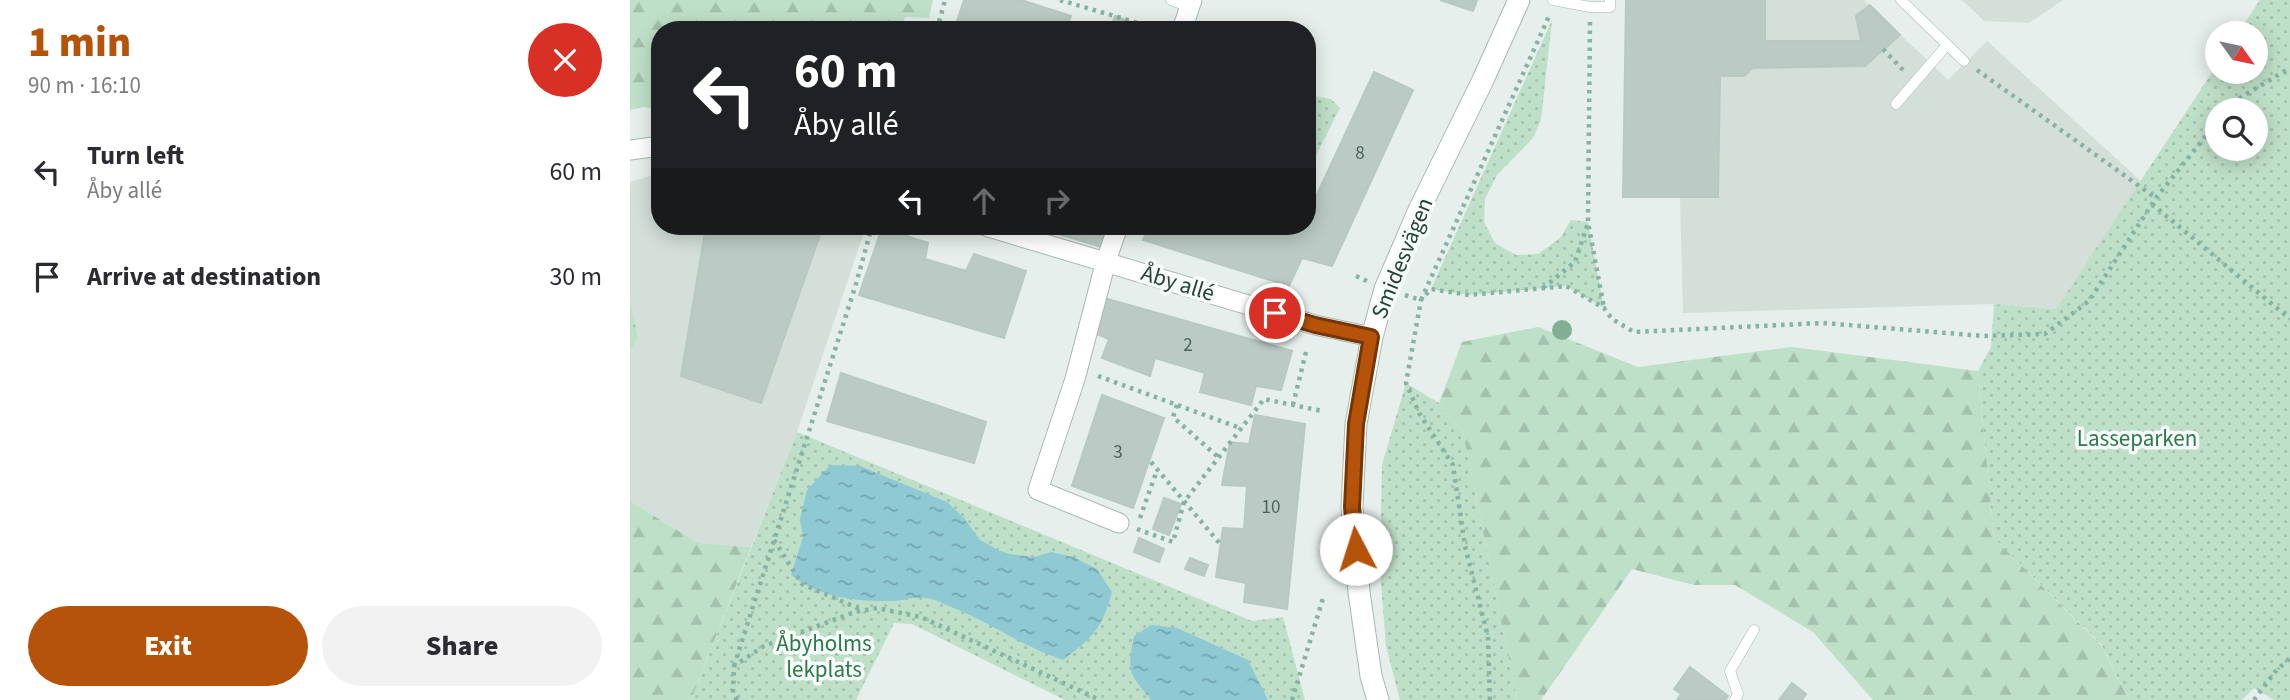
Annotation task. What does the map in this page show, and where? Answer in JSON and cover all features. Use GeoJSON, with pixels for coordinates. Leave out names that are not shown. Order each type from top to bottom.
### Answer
{"type":"FeatureCollection","features":[{"type":"Feature","properties":{"kind":"street","name":"Smidesvägen"},"geometry":{"type":"LineString","coordinates":[[1378,700],[1371,676],[1359,592],[1352,507],[1356,424],[1371,337],[1385,289],[1419,210],[1519,0]]}},
{"type":"Feature","properties":{"kind":"street"},"geometry":{"type":"LineString","coordinates":[[1185,21],[1191,3]]}},
{"type":"Feature","properties":{"kind":"street"},"geometry":{"type":"LineString","coordinates":[[630,150],[651,147]]}},
{"type":"Feature","properties":{"kind":"street","name":"Åby allé"},"geometry":{"type":"LineString","coordinates":[[1016,235],[1315,325],[1371,337]]}},
{"type":"Feature","properties":{"kind":"street"},"geometry":{"type":"LineString","coordinates":[[1115,235],[1078,369],[1038,491],[1128,526]]}},
{"type":"Feature","properties":{"kind":"lane"},"geometry":{"type":"LineString","coordinates":[[1171,0],[1191,3]]}},
{"type":"Feature","properties":{"kind":"lane"},"geometry":{"type":"LineString","coordinates":[[1555,1],[1609,7],[1609,0]]}},
{"type":"Feature","properties":{"kind":"lane"},"geometry":{"type":"LineString","coordinates":[[1901,0],[1964,61]]}},
{"type":"Feature","properties":{"kind":"lane"},"geometry":{"type":"LineString","coordinates":[[1896,104],[1947,46]]}},
{"type":"Feature","properties":{"kind":"lane"},"geometry":{"type":"LineString","coordinates":[[1735,700],[1738,694],[1730,671],[1754,631]]}},
{"type":"Feature","properties":{"kind":"path"},"geometry":{"type":"LineString","coordinates":[[939,21],[945,0]]}},
{"type":"Feature","properties":{"kind":"path"},"geometry":{"type":"LineString","coordinates":[[1060,0],[1132,21]]}},
{"type":"Feature","properties":{"kind":"path"},"geometry":{"type":"LineString","coordinates":[[1490,700],[1488,637],[1465,546],[1453,465],[1419,413],[1406,383],[1422,300],[1555,1]]}},
{"type":"Feature","properties":{"kind":"path"},"geometry":{"type":"LineString","coordinates":[[1590,7],[1588,222],[1604,308]]}},
{"type":"Feature","properties":{"kind":"path"},"geometry":{"type":"LineString","coordinates":[[1883,49],[1890,56]]}},
{"type":"Feature","properties":{"kind":"path"},"geometry":{"type":"LineString","coordinates":[[1964,61],[2154,201],[2290,319]]}},
{"type":"Feature","properties":{"kind":"path"},"geometry":{"type":"LineString","coordinates":[[2241,98],[2290,68]]}},
{"type":"Feature","properties":{"kind":"path"},"geometry":{"type":"LineString","coordinates":[[1422,300],[1431,289],[1469,295],[1566,286],[1604,308],[1612,319],[1634,332],[1823,323],[1984,336],[2045,334],[2090,301],[2154,201],[2205,137]]}},
{"type":"Feature","properties":{"kind":"path"},"geometry":{"type":"LineString","coordinates":[[1541,290],[1575,261],[1588,222]]}},
{"type":"Feature","properties":{"kind":"path"},"geometry":{"type":"LineString","coordinates":[[737,700],[733,693],[734,666],[870,235]]}},
{"type":"Feature","properties":{"kind":"path"},"geometry":{"type":"LineString","coordinates":[[1293,405],[1306,352]]}},
{"type":"Feature","properties":{"kind":"path"},"geometry":{"type":"LineString","coordinates":[[1078,369],[1240,428]]}},
{"type":"Feature","properties":{"kind":"path"},"geometry":{"type":"LineString","coordinates":[[1157,469],[1128,526],[1176,543],[1184,502],[1264,399],[1322,411]]}},
{"type":"Feature","properties":{"kind":"path"},"geometry":{"type":"LineString","coordinates":[[1177,405],[1173,417],[1218,457]]}},
{"type":"Feature","properties":{"kind":"path"},"geometry":{"type":"LineString","coordinates":[[1151,462],[1221,545]]}},
{"type":"Feature","properties":{"kind":"path"},"geometry":{"type":"LineString","coordinates":[[774,540],[802,584],[863,610]]}},
{"type":"Feature","properties":{"kind":"path"},"geometry":{"type":"LineString","coordinates":[[1292,700],[1324,596]]}},
{"type":"Feature","properties":{"kind":"path"},"geometry":{"type":"LineString","coordinates":[[734,666],[764,646],[863,610],[877,608],[921,617],[1100,700]]}},
{"type":"Feature","properties":{"kind":"path"},"geometry":{"type":"LineString","coordinates":[[2254,700],[2275,672],[2290,658]]}},
{"type":"Feature","properties":{"kind":"shaded area"},"geometry":{"type":"Polygon","coordinates":[[[1626,0],[1864,0],[1948,80],[1987,41],[2141,181],[2056,309],[1994,304],[1683,313],[1680,198],[1623,197],[1626,0]]]}},
{"type":"Feature","properties":{"kind":"shaded area"},"geometry":{"type":"Polygon","coordinates":[[[1962,0],[2063,0],[2029,23],[1984,21],[1962,0]]]}},
{"type":"Feature","properties":{"kind":"shaded area"},"geometry":{"type":"Polygon","coordinates":[[[651,176],[651,235],[863,235],[797,432],[751,547],[698,543],[630,501],[630,352],[638,338],[630,298],[630,182],[651,176]]]}},
{"type":"Feature","properties":{"kind":"green space"},"geometry":{"type":"Polygon","coordinates":[[[630,0],[933,0],[929,18],[905,17],[904,21],[651,21],[651,108],[630,110],[630,0]]]}},
{"type":"Feature","properties":{"kind":"green space","name":"Lasseparken"},"geometry":{"type":"Polygon","coordinates":[[[2260,0],[2290,0],[2290,700],[2274,700],[2254,688],[2242,700],[2129,700],[2101,644],[1994,538],[1978,371],[1991,347],[1994,304],[2056,309],[2205,83],[2268,84],[2268,21],[2246,21],[2260,0]]]}},
{"type":"Feature","properties":{"kind":"green space"},"geometry":{"type":"Polygon","coordinates":[[[1552,20],[1541,120],[1533,138],[1497,175],[1485,199],[1484,222],[1495,243],[1516,255],[1538,254],[1560,238],[1571,220],[1588,222],[1604,308],[1566,286],[1469,295],[1431,289],[1552,20]]]}},
{"type":"Feature","properties":{"kind":"green space"},"geometry":{"type":"Polygon","coordinates":[[[1316,96],[1331,99],[1340,108],[1316,155],[1316,96]]]}},
{"type":"Feature","properties":{"kind":"green space"},"geometry":{"type":"Polygon","coordinates":[[[630,298],[638,338],[630,352],[630,298]]]}},
{"type":"Feature","properties":{"kind":"green space"},"geometry":{"type":"Polygon","coordinates":[[[1538,327],[1638,367],[1792,347],[1978,371],[1994,538],[2101,645],[2129,700],[1873,700],[1813,632],[1735,585],[1694,585],[1632,569],[1541,700],[1517,700],[1463,432],[1439,403],[1462,342],[1538,327]]]}},
{"type":"Feature","properties":{"kind":"green space"},"geometry":{"type":"Polygon","coordinates":[[[1406,383],[1439,403],[1463,432],[1517,700],[1400,700],[1386,646],[1380,570],[1382,465],[1406,383]]]}},
{"type":"Feature","properties":{"kind":"green space","name":"Åbyholms lekplats"},"geometry":{"type":"Polygon","coordinates":[[[797,432],[1252,621],[1283,617],[1305,700],[1065,700],[912,624],[894,623],[856,700],[691,700],[797,432]]]}},
{"type":"Feature","properties":{"kind":"green space"},"geometry":{"type":"Polygon","coordinates":[[[630,501],[698,543],[751,547],[691,700],[630,700],[630,501]]]}},
{"type":"Feature","properties":{"kind":"water"},"geometry":{"type":"Polygon","coordinates":[[[830,465],[860,466],[947,502],[964,518],[980,540],[1000,551],[1034,557],[1051,552],[1073,557],[1097,569],[1112,592],[1100,624],[1082,645],[1063,660],[932,599],[853,599],[827,594],[802,583],[791,575],[803,537],[800,519],[807,490],[830,465]]]}},
{"type":"Feature","properties":{"kind":"water"},"geometry":{"type":"Polygon","coordinates":[[[1151,625],[1177,628],[1248,660],[1268,700],[1151,700],[1131,671],[1130,657],[1134,636],[1151,625]]]}},
{"type":"Feature","properties":{"kind":"building"},"geometry":{"type":"Polygon","coordinates":[[[964,0],[1021,0],[1071,16],[1069,21],[957,21],[964,0]]]}},
{"type":"Feature","properties":{"kind":"building"},"geometry":{"type":"Polygon","coordinates":[[[1440,0],[1477,0],[1473,11],[1440,0]]]}},
{"type":"Feature","properties":{"kind":"building"},"geometry":{"type":"Polygon","coordinates":[[[1626,0],[1765,0],[1765,41],[1861,41],[1856,16],[1870,5],[1900,35],[1865,66],[1753,68],[1744,76],[1720,76],[1718,197],[1623,197],[1626,0]]]}},
{"type":"Feature","properties":{"kind":"building"},"geometry":{"type":"Polygon","coordinates":[[[1115,16],[1128,21],[1113,21],[1115,16]]]}},
{"type":"Feature","properties":{"kind":"building"},"geometry":{"type":"Polygon","coordinates":[[[1374,72],[1413,90],[1332,266],[1302,258],[1289,286],[1143,240],[1145,235],[1316,235],[1316,197],[1374,72]]]}},
{"type":"Feature","properties":{"kind":"building"},"geometry":{"type":"Polygon","coordinates":[[[704,235],[820,235],[761,403],[681,376],[704,235]]]}},
{"type":"Feature","properties":{"kind":"building"},"geometry":{"type":"Polygon","coordinates":[[[880,235],[903,235],[928,243],[925,259],[966,271],[974,254],[1026,271],[1004,338],[859,295],[880,235]]]}},
{"type":"Feature","properties":{"kind":"building"},"geometry":{"type":"Polygon","coordinates":[[[1062,235],[1104,235],[1101,247],[1062,235]]]}},
{"type":"Feature","properties":{"kind":"building"},"geometry":{"type":"Polygon","coordinates":[[[1097,296],[1292,351],[1281,390],[1256,386],[1251,405],[1200,392],[1205,373],[1155,358],[1150,376],[1102,358],[1109,339],[1087,330],[1097,296]]]}},
{"type":"Feature","properties":{"kind":"building"},"geometry":{"type":"Polygon","coordinates":[[[841,373],[986,422],[974,463],[827,421],[841,373]]]}},
{"type":"Feature","properties":{"kind":"building"},"geometry":{"type":"Polygon","coordinates":[[[1102,395],[1164,418],[1133,508],[1072,486],[1102,395]]]}},
{"type":"Feature","properties":{"kind":"building"},"geometry":{"type":"Polygon","coordinates":[[[1255,415],[1305,424],[1287,609],[1244,602],[1246,583],[1216,577],[1223,528],[1244,529],[1247,486],[1222,485],[1230,442],[1249,444],[1255,415]]]}},
{"type":"Feature","properties":{"kind":"building"},"geometry":{"type":"Polygon","coordinates":[[[1164,498],[1181,504],[1169,535],[1153,529],[1164,498]]]}},
{"type":"Feature","properties":{"kind":"building"},"geometry":{"type":"Polygon","coordinates":[[[1139,538],[1164,549],[1159,562],[1134,552],[1139,538]]]}},
{"type":"Feature","properties":{"kind":"building"},"geometry":{"type":"Polygon","coordinates":[[[1190,558],[1208,565],[1204,576],[1185,569],[1190,558]]]}},
{"type":"Feature","properties":{"kind":"building"},"geometry":{"type":"Polygon","coordinates":[[[1690,667],[1728,696],[1725,700],[1677,700],[1681,694],[1674,689],[1690,667]]]}},
{"type":"Feature","properties":{"kind":"building"},"geometry":{"type":"Polygon","coordinates":[[[1792,683],[1806,694],[1802,700],[1779,700],[1792,683]]]}},
{"type":"Feature","properties":{"kind":"route"},"geometry":{"type":"LineString","coordinates":[[1275,313],[1371,337],[1356,424],[1352,507],[1356,549]]}}]}
